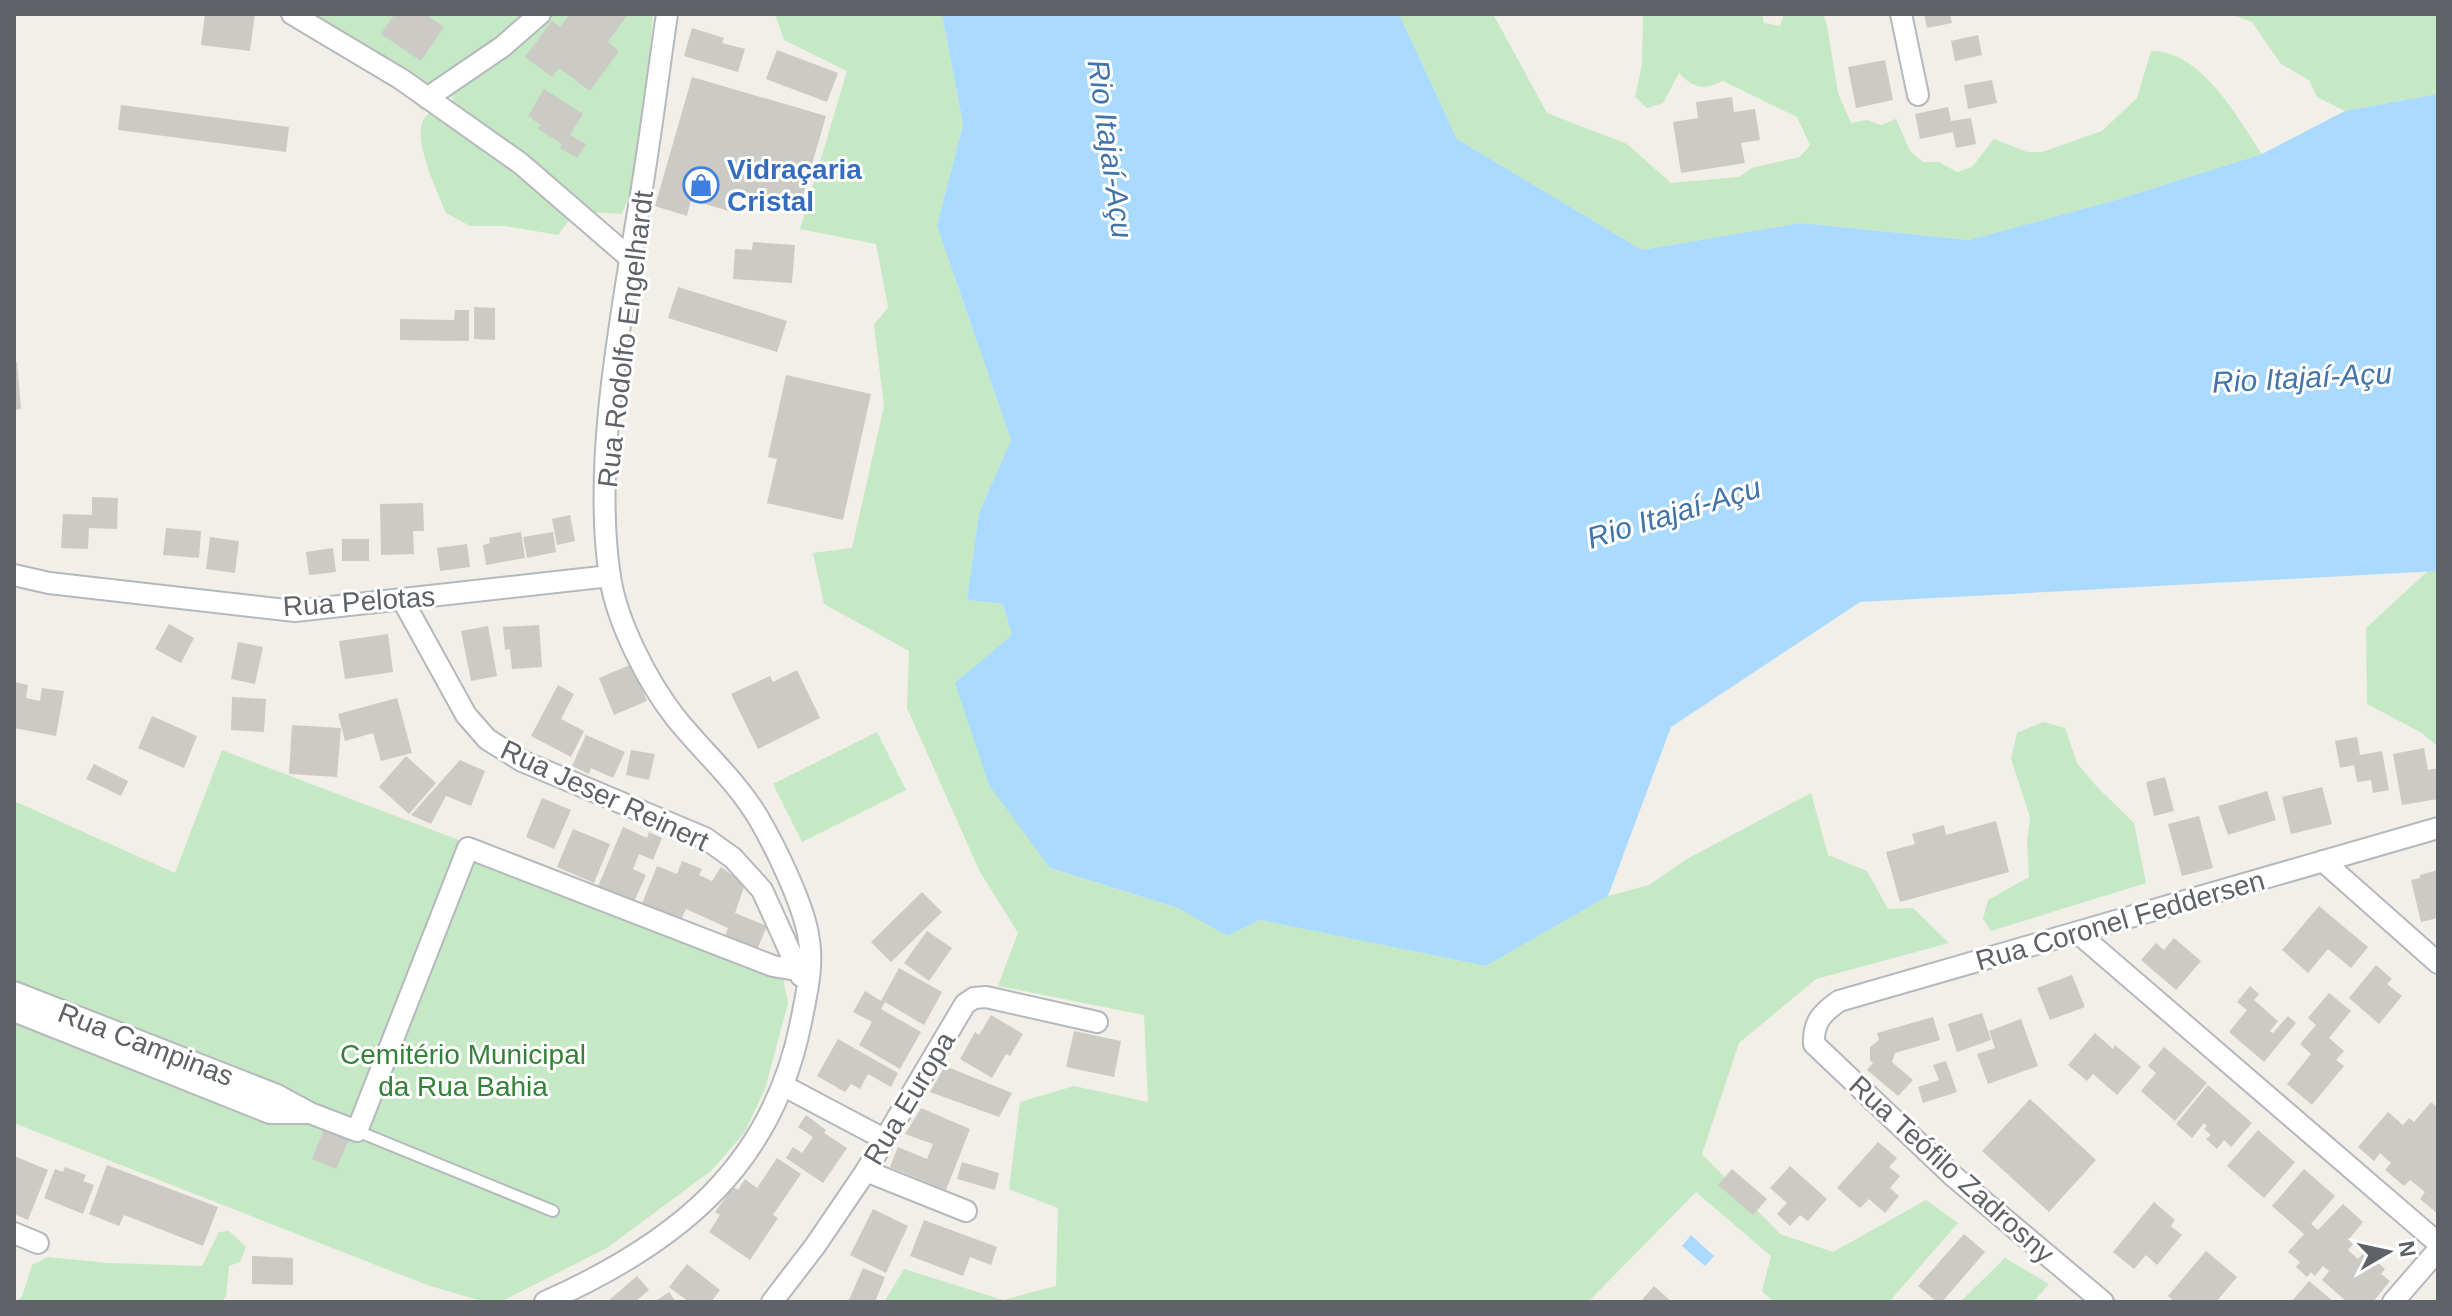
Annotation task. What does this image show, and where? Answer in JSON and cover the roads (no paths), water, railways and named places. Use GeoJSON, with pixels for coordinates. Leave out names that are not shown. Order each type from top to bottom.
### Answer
{"type":"FeatureCollection","features":[{"type":"Feature","properties":{"kind":"street"},"geometry":{"type":"LineString","coordinates":[[292,14],[401,79],[520,163],[630,258]]}},
{"type":"Feature","properties":{"kind":"street"},"geometry":{"type":"LineString","coordinates":[[427,98],[502,47],[540,14]]}},
{"type":"Feature","properties":{"kind":"street","name":"Rua Rodolfo Engelhardt"},"geometry":{"type":"LineString","coordinates":[[545,1302],[600,1278],[675,1230],[702,1206],[743,1159],[784,1086],[798,1041],[811,970],[808,931],[802,911],[759,818],[672,713],[632,645],[610,576],[606,480],[609,421],[667,14]]}},
{"type":"Feature","properties":{"kind":"street"},"geometry":{"type":"LineString","coordinates":[[1901,14],[1918,95]]}},
{"type":"Feature","properties":{"kind":"street","name":"Rua Pelotas"},"geometry":{"type":"LineString","coordinates":[[14,575],[49,583],[295,611],[610,576]]}},
{"type":"Feature","properties":{"kind":"street","name":"Rua Jeser Reinert"},"geometry":{"type":"LineString","coordinates":[[402,599],[466,715],[487,739],[522,761],[705,838],[733,858],[762,890],[796,970],[808,988]]}},
{"type":"Feature","properties":{"kind":"street","name":"Rua Coronel Feddersen"},"geometry":{"type":"LineString","coordinates":[[1814,1029],[1822,1013],[1839,1001],[2438,828]]}},
{"type":"Feature","properties":{"kind":"street"},"geometry":{"type":"LineString","coordinates":[[274,1104],[310,1113],[357,1131],[468,848],[773,966],[796,970]]}},
{"type":"Feature","properties":{"kind":"street"},"geometry":{"type":"LineString","coordinates":[[2323,861],[2438,963]]}},
{"type":"Feature","properties":{"kind":"street"},"geometry":{"type":"LineString","coordinates":[[2078,933],[2438,1243]]}},
{"type":"Feature","properties":{"kind":"street","name":"Rua Campinas"},"geometry":{"type":"LineString","coordinates":[[14,992],[274,1104]]}},
{"type":"Feature","properties":{"kind":"street","name":"Rua Europa"},"geometry":{"type":"LineString","coordinates":[[772,1302],[866,1171],[965,1004],[974,998],[986,997],[1097,1022]]}},
{"type":"Feature","properties":{"kind":"street","name":"Rua Campinas"},"geometry":{"type":"LineString","coordinates":[[14,1011],[274,1104]]}},
{"type":"Feature","properties":{"kind":"street","name":"Rua Teófilo Zadrosny"},"geometry":{"type":"LineString","coordinates":[[1814,1029],[1814,1044],[1850,1080],[1952,1175],[2103,1302]]}},
{"type":"Feature","properties":{"kind":"street"},"geometry":{"type":"LineString","coordinates":[[784,1086],[884,1139]]}},
{"type":"Feature","properties":{"kind":"street"},"geometry":{"type":"LineString","coordinates":[[866,1171],[966,1211]]}},
{"type":"Feature","properties":{"kind":"street"},"geometry":{"type":"LineString","coordinates":[[14,1233],[38,1243]]}},
{"type":"Feature","properties":{"kind":"street"},"geometry":{"type":"LineString","coordinates":[[2393,1302],[2438,1250]]}},
{"type":"Feature","properties":{"kind":"lane"},"geometry":{"type":"LineString","coordinates":[[357,1131],[553,1211]]}},
{"type":"Feature","properties":{"kind":"water","name":"Rio Itajaí-Açu"},"geometry":{"type":"Polygon","coordinates":[[[942,14],[1399,14],[1457,139],[1642,250],[1801,223],[1969,240],[2116,200],[2262,154],[2345,111],[2438,94],[2438,571],[1860,602],[1671,727],[1608,896],[1486,966],[1260,920],[1227,936],[1178,908],[1050,868],[989,785],[955,683],[1012,635],[1003,604],[967,600],[979,513],[1011,440],[937,226],[963,124],[942,14]]]}},
{"type":"Feature","properties":{"kind":"water"},"geometry":{"type":"Polygon","coordinates":[[[1691,1235],[1714,1256],[1705,1266],[1682,1246],[1691,1235]]]}},
{"type":"Feature","properties":{"kind":"place","name":"Vidraçaria Cristal"},"geometry":{"type":"Point","coordinates":[701,185]}},
{"type":"Feature","properties":{"kind":"park label","name":"Cemitério Municipal da Rua Bahia"},"geometry":{"type":"Point","coordinates":[463,1070]}}]}
